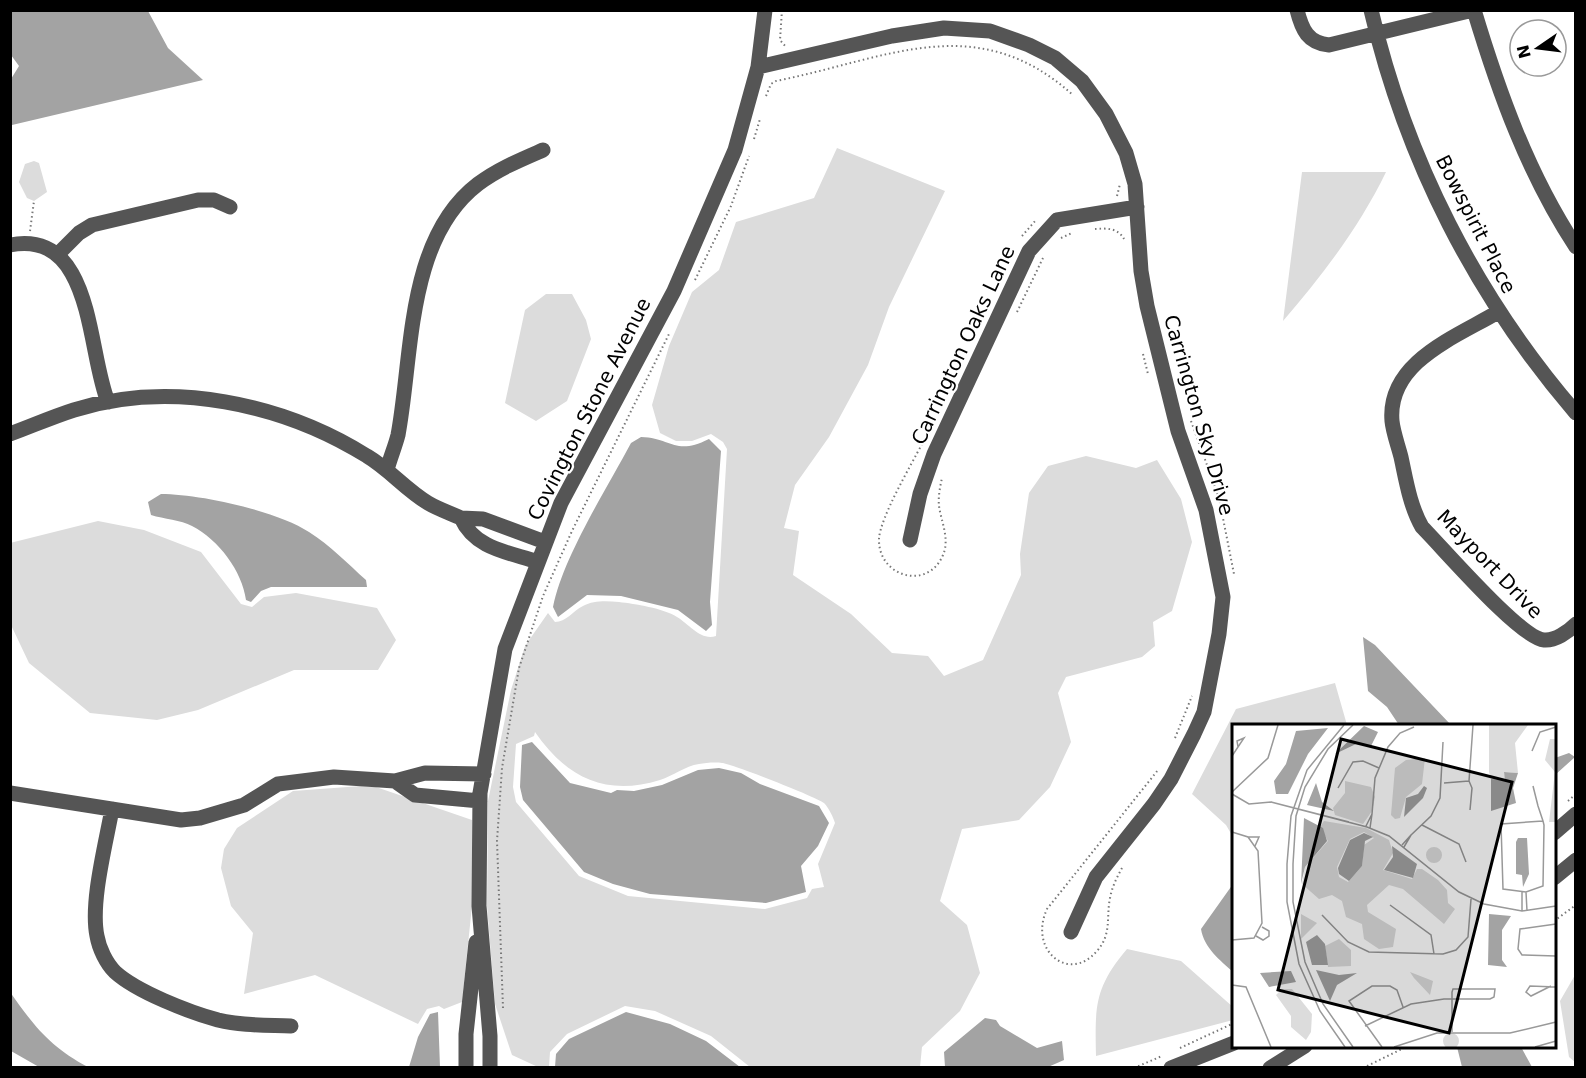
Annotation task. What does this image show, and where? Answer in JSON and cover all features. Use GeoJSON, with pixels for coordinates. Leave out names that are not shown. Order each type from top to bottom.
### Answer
{"type":"FeatureCollection","features":[{"type":"Feature","properties":{"kind":"street","name":"Covington Stone Avenue"},"geometry":{"type":"LineString","coordinates":[[466,1068],[466,1034],[479,906],[480,801],[505,649],[561,502],[674,291],[735,150],[758,68],[765,10]]}},
{"type":"Feature","properties":{"kind":"street"},"geometry":{"type":"LineString","coordinates":[[1297,10],[1307,37],[1318,44],[1338,44],[1473,10],[1512,125],[1547,198],[1575,247]]}},
{"type":"Feature","properties":{"kind":"street","name":"Bowspirit Place"},"geometry":{"type":"LineString","coordinates":[[1371,10],[1411,141],[1440,210],[1498,312],[1542,375],[1575,413]]}},
{"type":"Feature","properties":{"kind":"street","name":"Carrington Sky Drive"},"geometry":{"type":"LineString","coordinates":[[758,68],[892,36],[944,28],[990,31],[1029,45],[1055,58],[1082,81],[1106,114],[1126,153],[1135,184],[1141,271],[1147,306],[1178,431],[1206,510],[1222,606],[1204,712],[1194,734],[1171,779],[1154,804],[1096,877],[1071,932]]}},
{"type":"Feature","properties":{"kind":"street"},"geometry":{"type":"LineString","coordinates":[[387,470],[397,436],[419,280],[444,223],[459,201],[477,184],[503,167],[543,150]]}},
{"type":"Feature","properties":{"kind":"street"},"geometry":{"type":"LineString","coordinates":[[58,254],[79,232],[92,225],[198,201],[214,200],[230,207]]}},
{"type":"Feature","properties":{"kind":"street","name":"Carrington Oaks Lane"},"geometry":{"type":"LineString","coordinates":[[910,540],[920,495],[934,454],[1029,250],[1057,220],[1137,207]]}},
{"type":"Feature","properties":{"kind":"street"},"geometry":{"type":"LineString","coordinates":[[10,245],[28,243],[51,250],[58,254],[79,284],[101,385],[108,402]]}},
{"type":"Feature","properties":{"kind":"street","name":"Mayport Drive"},"geometry":{"type":"LineString","coordinates":[[1498,312],[1421,358],[1397,386],[1392,401],[1392,421],[1408,488],[1415,514],[1422,527],[1522,630],[1545,640],[1559,637],[1575,624]]}},
{"type":"Feature","properties":{"kind":"street"},"geometry":{"type":"LineString","coordinates":[[10,434],[76,410],[108,402],[183,398],[248,407],[296,420],[367,456],[428,503],[461,518],[483,519],[545,543]]}},
{"type":"Feature","properties":{"kind":"street"},"geometry":{"type":"LineString","coordinates":[[461,518],[468,532],[477,541],[538,562]]}},
{"type":"Feature","properties":{"kind":"street"},"geometry":{"type":"LineString","coordinates":[[10,793],[181,820],[201,818],[244,805],[278,784],[334,777],[395,781],[424,773],[484,774]]}},
{"type":"Feature","properties":{"kind":"street"},"geometry":{"type":"LineString","coordinates":[[395,781],[415,795],[480,801]]}},
{"type":"Feature","properties":{"kind":"street"},"geometry":{"type":"LineString","coordinates":[[112,809],[95,917],[97,936],[104,957],[114,971],[152,994],[218,1020],[291,1026]]}},
{"type":"Feature","properties":{"kind":"street"},"geometry":{"type":"LineString","coordinates":[[1556,831],[1575,814]]}},
{"type":"Feature","properties":{"kind":"street"},"geometry":{"type":"LineString","coordinates":[[1556,876],[1575,860]]}},
{"type":"Feature","properties":{"kind":"street","name":"Covington Stone Avenue"},"geometry":{"type":"LineString","coordinates":[[479,906],[490,1036],[490,1068]]}},
{"type":"Feature","properties":{"kind":"street"},"geometry":{"type":"LineString","coordinates":[[1167,1061],[1232,1043]]}},
{"type":"Feature","properties":{"kind":"street"},"geometry":{"type":"LineString","coordinates":[[1270,1068],[1303,1048]]}},
{"type":"Feature","properties":{"kind":"path"},"geometry":{"type":"LineString","coordinates":[[782,10],[780,40],[789,49]]}},
{"type":"Feature","properties":{"kind":"path"},"geometry":{"type":"LineString","coordinates":[[765,99],[771,84],[776,81],[905,51],[956,44],[1000,51],[1018,58],[1054,78],[1073,95]]}},
{"type":"Feature","properties":{"kind":"path"},"geometry":{"type":"LineString","coordinates":[[692,287],[731,206],[760,118]]}},
{"type":"Feature","properties":{"kind":"path"},"geometry":{"type":"LineString","coordinates":[[1117,196],[1120,186],[1118,176]]}},
{"type":"Feature","properties":{"kind":"path"},"geometry":{"type":"LineString","coordinates":[[28,243],[34,201]]}},
{"type":"Feature","properties":{"kind":"path"},"geometry":{"type":"LineString","coordinates":[[1125,225],[1119,232],[1126,244]]}},
{"type":"Feature","properties":{"kind":"path"},"geometry":{"type":"LineString","coordinates":[[503,1010],[497,841],[502,768],[519,668],[540,606],[572,531],[671,329]]}},
{"type":"Feature","properties":{"kind":"path"},"geometry":{"type":"LineString","coordinates":[[1141,344],[1149,377]]}},
{"type":"Feature","properties":{"kind":"path"},"geometry":{"type":"LineString","coordinates":[[1190,418],[1219,498],[1233,562],[1234,585]]}},
{"type":"Feature","properties":{"kind":"path"},"geometry":{"type":"LineString","coordinates":[[1171,746],[1192,695]]}},
{"type":"Feature","properties":{"kind":"path"},"geometry":{"type":"LineString","coordinates":[[1122,868],[1110,898],[1108,932],[1096,953],[1086,960],[1075,962],[1060,962],[1052,957],[1041,936],[1041,921],[1047,909],[1137,800],[1162,765]]}},
{"type":"Feature","properties":{"kind":"path"},"geometry":{"type":"LineString","coordinates":[[1556,919],[1575,905]]}},
{"type":"Feature","properties":{"kind":"path"},"geometry":{"type":"LineString","coordinates":[[1173,1051],[1232,1023]]}},
{"type":"Feature","properties":{"kind":"path"},"geometry":{"type":"LineString","coordinates":[[1363,1068],[1406,1048]]}},
{"type":"Feature","properties":{"kind":"path"},"geometry":{"type":"LineString","coordinates":[[1134,1068],[1167,1061]]}},
{"type":"Feature","properties":{"kind":"shaded area"},"geometry":{"type":"Polygon","coordinates":[[[11,10],[148,11],[168,48],[203,80],[12,125],[11,79],[19,66],[11,55],[11,10]]]}},
{"type":"Feature","properties":{"kind":"shaded area"},"geometry":{"type":"Polygon","coordinates":[[[837,148],[945,191],[889,307],[868,365],[829,437],[795,485],[784,528],[799,531],[793,575],[851,614],[892,653],[928,656],[944,676],[983,660],[1021,575],[1020,554],[1029,493],[1048,466],[1086,456],[1136,468],[1157,460],[1181,499],[1192,542],[1172,611],[1153,622],[1155,646],[1142,657],[1066,677],[1058,693],[1071,742],[1050,787],[1019,820],[962,829],[940,901],[967,925],[980,973],[960,1011],[922,1047],[920,1067],[750,1067],[711,1036],[655,1011],[625,1006],[567,1034],[550,1052],[549,1067],[538,1067],[512,1055],[495,1004],[487,906],[488,801],[511,690],[525,646],[548,613],[555,622],[559,622],[583,606],[592,603],[605,601],[626,603],[664,611],[677,617],[700,634],[716,636],[727,449],[723,442],[711,434],[692,441],[676,441],[660,433],[652,405],[669,346],[692,292],[719,270],[736,222],[814,198],[837,148]],[[535,732],[534,736],[516,744],[513,787],[516,802],[579,876],[628,896],[765,909],[807,898],[812,889],[824,887],[818,864],[835,823],[828,807],[819,800],[756,774],[719,763],[694,765],[660,780],[640,785],[604,784],[574,771],[547,748],[535,732]]]}},
{"type":"Feature","properties":{"kind":"shaded area"},"geometry":{"type":"Polygon","coordinates":[[[34,161],[39,163],[47,192],[34,201],[27,198],[19,182],[25,164],[34,161]]]}},
{"type":"Feature","properties":{"kind":"shaded area"},"geometry":{"type":"Polygon","coordinates":[[[1302,172],[1386,172],[1364,212],[1339,250],[1283,321],[1302,172]]]}},
{"type":"Feature","properties":{"kind":"shaded area"},"geometry":{"type":"Polygon","coordinates":[[[546,294],[572,294],[586,320],[591,339],[567,401],[536,421],[505,403],[525,310],[546,294]]]}},
{"type":"Feature","properties":{"kind":"shaded area"},"geometry":{"type":"Polygon","coordinates":[[[641,437],[681,446],[698,444],[709,439],[721,451],[710,602],[712,625],[706,631],[678,610],[621,596],[587,595],[558,617],[553,607],[566,567],[586,524],[631,443],[641,437]]]}},
{"type":"Feature","properties":{"kind":"shaded area"},"geometry":{"type":"Polygon","coordinates":[[[161,494],[217,500],[295,524],[332,549],[366,580],[367,587],[271,587],[261,591],[251,602],[246,600],[240,578],[228,557],[211,539],[188,524],[151,515],[148,502],[161,494]]]}},
{"type":"Feature","properties":{"kind":"shaded area"},"geometry":{"type":"Polygon","coordinates":[[[98,521],[144,530],[201,552],[241,604],[252,607],[264,597],[296,593],[377,608],[396,640],[378,670],[294,670],[198,710],[157,720],[90,713],[29,663],[11,625],[10,543],[98,521]]]}},
{"type":"Feature","properties":{"kind":"shaded area"},"geometry":{"type":"Polygon","coordinates":[[[1363,637],[1375,645],[1450,724],[1398,724],[1387,707],[1368,691],[1363,637]]]}},
{"type":"Feature","properties":{"kind":"shaded area"},"geometry":{"type":"Polygon","coordinates":[[[1335,683],[1347,724],[1232,724],[1232,835],[1226,825],[1192,794],[1236,709],[1335,683]]]}},
{"type":"Feature","properties":{"kind":"shaded area"},"geometry":{"type":"Polygon","coordinates":[[[532,742],[570,783],[611,793],[617,790],[634,791],[662,785],[698,770],[719,768],[741,773],[760,784],[819,806],[829,823],[818,846],[801,866],[806,892],[766,903],[650,894],[613,884],[584,872],[523,800],[520,787],[522,745],[532,742]]]}},
{"type":"Feature","properties":{"kind":"shaded area"},"geometry":{"type":"Polygon","coordinates":[[[1569,753],[1575,757],[1556,774],[1556,758],[1569,753]]]}},
{"type":"Feature","properties":{"kind":"shaded area"},"geometry":{"type":"Polygon","coordinates":[[[376,787],[472,820],[472,906],[462,1002],[444,1009],[439,1006],[427,1009],[418,1024],[315,975],[244,994],[253,933],[231,906],[221,868],[224,849],[237,828],[293,791],[376,787]]]}},
{"type":"Feature","properties":{"kind":"shaded area"},"geometry":{"type":"Polygon","coordinates":[[[1232,885],[1232,971],[1209,948],[1201,929],[1232,885]]]}},
{"type":"Feature","properties":{"kind":"shaded area"},"geometry":{"type":"Polygon","coordinates":[[[1127,949],[1181,961],[1232,1006],[1232,1020],[1096,1056],[1099,999],[1102,987],[1127,949]]]}},
{"type":"Feature","properties":{"kind":"shaded area"},"geometry":{"type":"Polygon","coordinates":[[[1575,975],[1575,1062],[1569,1057],[1560,1001],[1575,975]]]}},
{"type":"Feature","properties":{"kind":"shaded area"},"geometry":{"type":"Polygon","coordinates":[[[10,992],[44,1035],[63,1052],[88,1067],[39,1067],[11,1051],[10,992]]]}},
{"type":"Feature","properties":{"kind":"shaded area"},"geometry":{"type":"Polygon","coordinates":[[[438,1012],[440,1067],[409,1067],[418,1037],[430,1014],[438,1012]]]}},
{"type":"Feature","properties":{"kind":"shaded area"},"geometry":{"type":"Polygon","coordinates":[[[626,1012],[670,1024],[706,1041],[740,1067],[555,1067],[556,1054],[569,1039],[626,1012]]]}},
{"type":"Feature","properties":{"kind":"shaded area"},"geometry":{"type":"Polygon","coordinates":[[[985,1018],[996,1020],[1000,1026],[1037,1048],[1062,1041],[1064,1060],[1048,1067],[945,1067],[944,1052],[985,1018]]]}},
{"type":"Feature","properties":{"kind":"shaded area"},"geometry":{"type":"Polygon","coordinates":[[[1457,1048],[1522,1048],[1532,1067],[1462,1067],[1457,1048]]]}}]}
